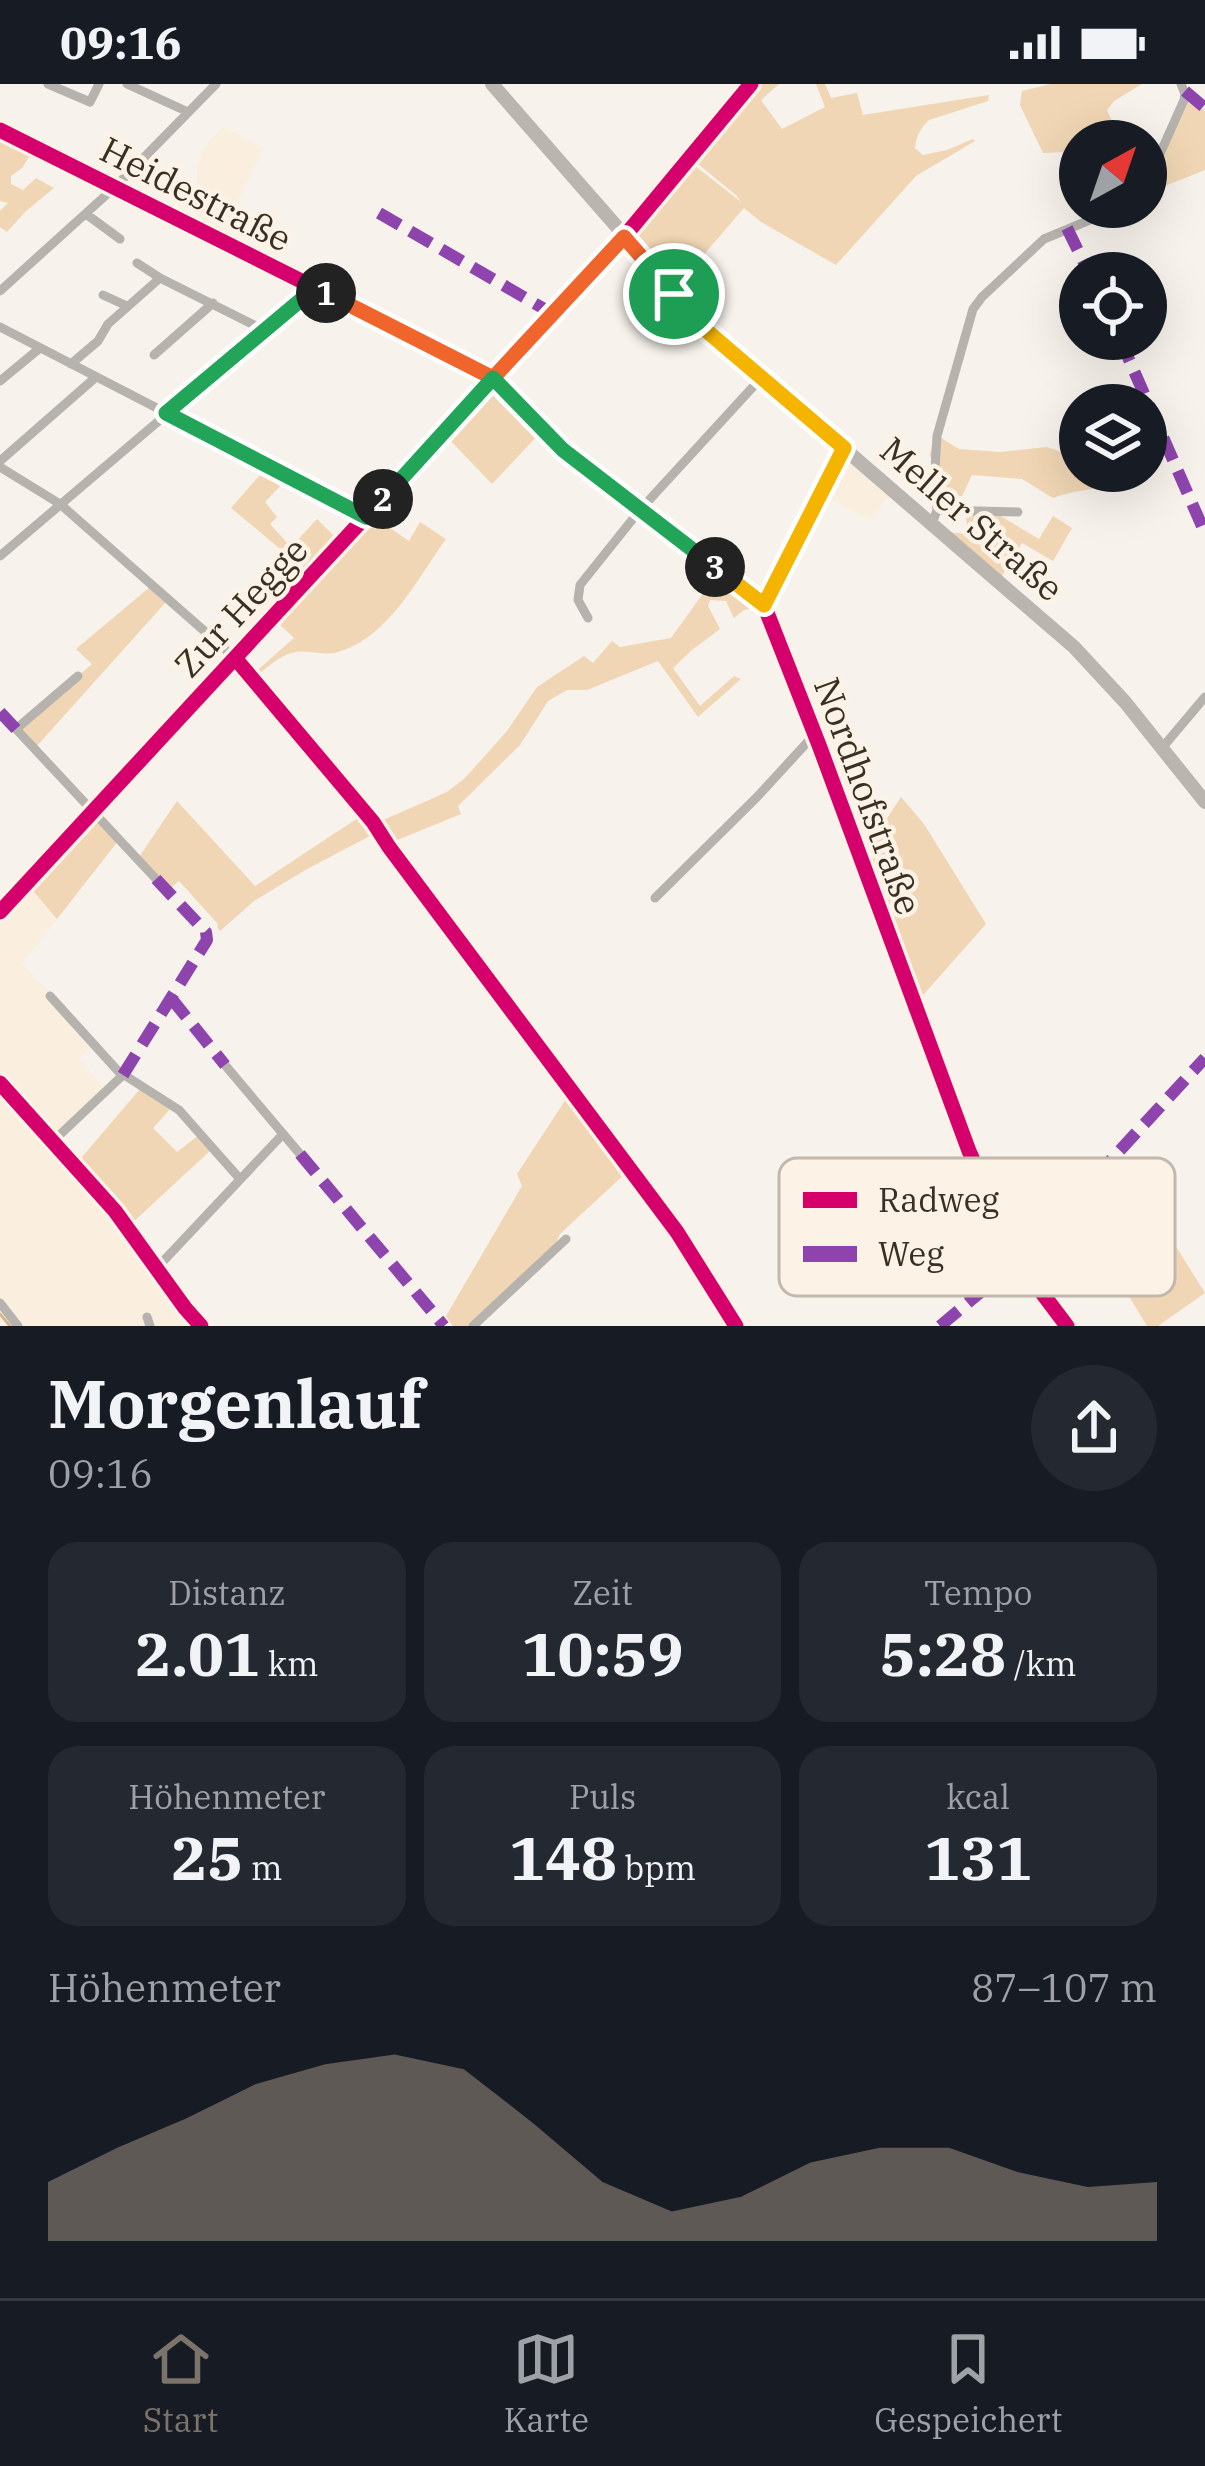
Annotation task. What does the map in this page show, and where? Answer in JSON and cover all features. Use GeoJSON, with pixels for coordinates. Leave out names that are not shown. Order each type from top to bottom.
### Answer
{"type":"FeatureCollection","features":[{"type":"Feature","properties":{"kind":"main road","name":"Meller Straße"},"geometry":{"type":"LineString","coordinates":[[491,84],[708,332],[844,448],[934,517],[1074,647],[1205,802]]}},
{"type":"Feature","properties":{"kind":"street"},"geometry":{"type":"LineString","coordinates":[[48,84],[90,102],[99,84]]}},
{"type":"Feature","properties":{"kind":"street"},"geometry":{"type":"LineString","coordinates":[[127,84],[188,112]]}},
{"type":"Feature","properties":{"kind":"street"},"geometry":{"type":"LineString","coordinates":[[0,291],[115,187],[216,84]]}},
{"type":"Feature","properties":{"kind":"street","name":"Zur Hegge"},"geometry":{"type":"LineString","coordinates":[[0,912],[624,237],[751,84]]}},
{"type":"Feature","properties":{"kind":"street"},"geometry":{"type":"LineString","coordinates":[[1167,138],[1184,100],[1181,84]]}},
{"type":"Feature","properties":{"kind":"street","name":"Heidestraße"},"geometry":{"type":"LineString","coordinates":[[0,130],[493,378]]}},
{"type":"Feature","properties":{"kind":"street"},"geometry":{"type":"LineString","coordinates":[[86,214],[121,239]]}},
{"type":"Feature","properties":{"kind":"street"},"geometry":{"type":"LineString","coordinates":[[1018,512],[934,517],[937,436],[973,308],[1044,239],[1070,228]]}},
{"type":"Feature","properties":{"kind":"street"},"geometry":{"type":"LineString","coordinates":[[137,263],[264,330]]}},
{"type":"Feature","properties":{"kind":"street"},"geometry":{"type":"LineString","coordinates":[[71,364],[160,278]]}},
{"type":"Feature","properties":{"kind":"street"},"geometry":{"type":"LineString","coordinates":[[2,551],[315,288]]}},
{"type":"Feature","properties":{"kind":"street"},"geometry":{"type":"LineString","coordinates":[[103,295],[127,306]]}},
{"type":"Feature","properties":{"kind":"street"},"geometry":{"type":"LineString","coordinates":[[154,355],[213,304]]}},
{"type":"Feature","properties":{"kind":"street"},"geometry":{"type":"LineString","coordinates":[[0,328],[366,517]]}},
{"type":"Feature","properties":{"kind":"street"},"geometry":{"type":"LineString","coordinates":[[0,381],[40,348]]}},
{"type":"Feature","properties":{"kind":"street"},"geometry":{"type":"LineString","coordinates":[[97,377],[0,464],[60,504],[235,658]]}},
{"type":"Feature","properties":{"kind":"street"},"geometry":{"type":"LineString","coordinates":[[493,378],[563,450],[764,605],[844,448]]}},
{"type":"Feature","properties":{"kind":"street"},"geometry":{"type":"LineString","coordinates":[[588,618],[578,600],[580,584],[640,510],[761,378]]}},
{"type":"Feature","properties":{"kind":"street","name":"Nordhofstraße"},"geometry":{"type":"LineString","coordinates":[[655,898],[814,735],[764,605]]}},
{"type":"Feature","properties":{"kind":"street"},"geometry":{"type":"LineString","coordinates":[[78,676],[16,729],[156,879]]}},
{"type":"Feature","properties":{"kind":"street"},"geometry":{"type":"LineString","coordinates":[[1162,748],[1205,697]]}},
{"type":"Feature","properties":{"kind":"street"},"geometry":{"type":"LineString","coordinates":[[50,995],[123,1075],[179,1110],[240,1179]]}},
{"type":"Feature","properties":{"kind":"street"},"geometry":{"type":"LineString","coordinates":[[225,1065],[299,1154]]}},
{"type":"Feature","properties":{"kind":"street"},"geometry":{"type":"LineString","coordinates":[[49,1145],[123,1075]]}},
{"type":"Feature","properties":{"kind":"street"},"geometry":{"type":"LineString","coordinates":[[0,1090],[122,1228],[194,1326]]}},
{"type":"Feature","properties":{"kind":"street"},"geometry":{"type":"LineString","coordinates":[[153,1273],[283,1134]]}},
{"type":"Feature","properties":{"kind":"street"},"geometry":{"type":"LineString","coordinates":[[473,1326],[566,1239]]}},
{"type":"Feature","properties":{"kind":"street"},"geometry":{"type":"LineString","coordinates":[[0,1303],[18,1326]]}},
{"type":"Feature","properties":{"kind":"shaded area"},"geometry":{"type":"Polygon","coordinates":[[[753,84],[779,84],[761,100],[782,129],[825,107],[816,84],[825,84],[831,98],[857,93],[863,115],[989,95],[988,101],[926,123],[915,148],[923,155],[975,141],[916,176],[836,265],[744,208],[675,288],[637,242],[637,225],[690,162],[741,202],[692,159],[753,84]]]}},
{"type":"Feature","properties":{"kind":"shaded area"},"geometry":{"type":"Polygon","coordinates":[[[1050,84],[1142,84],[1114,101],[1107,110],[1112,120],[1059,120],[1059,152],[1043,153],[1020,105],[1022,91],[1050,84]]]}},
{"type":"Feature","properties":{"kind":"shaded area"},"geometry":{"type":"Polygon","coordinates":[[[1189,95],[1205,111],[1205,170],[1167,185],[1167,145],[1189,95]]]}},
{"type":"Feature","properties":{"kind":"shaded area"},"geometry":{"type":"Polygon","coordinates":[[[223,127],[264,148],[219,238],[197,227],[197,168],[202,150],[223,127]]]}},
{"type":"Feature","properties":{"kind":"shaded area"},"geometry":{"type":"Polygon","coordinates":[[[4,134],[34,149],[11,176],[11,184],[23,190],[36,178],[54,188],[7,232],[0,227],[0,211],[8,203],[0,201],[0,140],[4,134]]]}},
{"type":"Feature","properties":{"kind":"shaded area"},"geometry":{"type":"Polygon","coordinates":[[[493,383],[541,432],[492,484],[447,437],[493,383]]]}},
{"type":"Feature","properties":{"kind":"shaded area"},"geometry":{"type":"Polygon","coordinates":[[[934,438],[959,449],[1000,452],[1047,447],[1059,451],[1059,492],[1077,492],[1053,498],[1022,479],[972,475],[962,496],[950,496],[946,507],[940,507],[930,454],[934,438]]]}},
{"type":"Feature","properties":{"kind":"shaded area"},"geometry":{"type":"Polygon","coordinates":[[[843,454],[888,496],[871,520],[822,496],[843,454]]]}},
{"type":"Feature","properties":{"kind":"shaded area"},"geometry":{"type":"Polygon","coordinates":[[[266,468],[287,479],[265,502],[277,517],[270,524],[291,547],[317,519],[338,540],[308,572],[231,508],[266,468]]]}},
{"type":"Feature","properties":{"kind":"shaded area"},"geometry":{"type":"Polygon","coordinates":[[[966,511],[1000,511],[1002,517],[1039,539],[1053,516],[1072,528],[1053,561],[1022,543],[1002,576],[949,532],[967,534],[966,511]]]}},
{"type":"Feature","properties":{"kind":"shaded area"},"geometry":{"type":"Polygon","coordinates":[[[371,515],[409,541],[420,522],[446,539],[399,606],[370,635],[334,653],[290,653],[252,675],[294,638],[274,619],[371,515]]]}},
{"type":"Feature","properties":{"kind":"shaded area"},"geometry":{"type":"Polygon","coordinates":[[[717,574],[763,606],[734,618],[726,601],[710,600],[708,606],[720,629],[673,668],[700,706],[734,676],[741,679],[698,717],[658,661],[587,690],[567,690],[548,701],[520,745],[458,806],[461,814],[385,845],[370,836],[254,901],[220,931],[179,881],[169,889],[139,857],[177,801],[255,886],[364,814],[372,825],[447,792],[507,731],[537,687],[584,656],[593,663],[612,641],[620,647],[671,638],[717,574]]]}},
{"type":"Feature","properties":{"kind":"shaded area"},"geometry":{"type":"Polygon","coordinates":[[[150,587],[166,602],[36,747],[22,733],[22,726],[92,664],[76,649],[150,587]]]}},
{"type":"Feature","properties":{"kind":"shaded area"},"geometry":{"type":"Polygon","coordinates":[[[901,797],[924,824],[986,924],[916,1003],[861,858],[901,797]]]}},
{"type":"Feature","properties":{"kind":"shaded area"},"geometry":{"type":"Polygon","coordinates":[[[95,818],[118,841],[57,919],[29,886],[95,818]]]}},
{"type":"Feature","properties":{"kind":"shaded area"},"geometry":{"type":"Polygon","coordinates":[[[29,886],[57,919],[22,963],[95,1043],[79,1059],[105,1089],[44,1147],[111,1224],[188,1326],[13,1326],[0,1308],[0,917],[29,886]]]}},
{"type":"Feature","properties":{"kind":"shaded area"},"geometry":{"type":"Polygon","coordinates":[[[140,1089],[171,1108],[153,1128],[177,1152],[199,1135],[212,1149],[129,1226],[76,1164],[140,1089]]]}},
{"type":"Feature","properties":{"kind":"shaded area"},"geometry":{"type":"Polygon","coordinates":[[[570,1093],[629,1170],[471,1326],[453,1326],[446,1316],[522,1186],[517,1174],[570,1093]]]}},
{"type":"Feature","properties":{"kind":"shaded area"},"geometry":{"type":"Polygon","coordinates":[[[1175,1245],[1205,1293],[1158,1326],[1147,1326],[1129,1296],[1175,1296],[1175,1245]]]}},
{"type":"Feature","properties":{"kind":"waterway"},"geometry":{"type":"LineString","coordinates":[[856,862],[858,868]]}},
{"type":"Feature","properties":{"kind":"waterway"},"geometry":{"type":"LineString","coordinates":[[865,888],[911,1013]]}},
{"type":"Feature","properties":{"kind":"waterway"},"geometry":{"type":"LineString","coordinates":[[916,1006],[929,1042]]}},
{"type":"Feature","properties":{"kind":"waterway"},"geometry":{"type":"LineString","coordinates":[[935,1060],[975,1158]]}},
{"type":"Feature","properties":{"kind":"waterway"},"geometry":{"type":"LineString","coordinates":[[1047,1296],[1057,1310]]}},
{"type":"Feature","properties":{"kind":"waterway"},"geometry":{"type":"LineString","coordinates":[[1060,1313],[1069,1326]]}},
{"type":"Feature","properties":{"kind":"waterway"},"geometry":{"type":"LineString","coordinates":[[0,1314],[10,1326]]}},
{"type":"Feature","properties":{"kind":"marked path"},"geometry":{"type":"LineString","coordinates":[[1185,91],[1205,108]]}},
{"type":"Feature","properties":{"kind":"marked path"},"geometry":{"type":"LineString","coordinates":[[379,213],[553,314]]}},
{"type":"Feature","properties":{"kind":"marked path"},"geometry":{"type":"LineString","coordinates":[[1067,228],[1079,252]]}},
{"type":"Feature","properties":{"kind":"marked path"},"geometry":{"type":"LineString","coordinates":[[1129,360],[1205,533]]}},
{"type":"Feature","properties":{"kind":"marked path"},"geometry":{"type":"LineString","coordinates":[[0,712],[16,729]]}},
{"type":"Feature","properties":{"kind":"marked path"},"geometry":{"type":"LineString","coordinates":[[123,1075],[207,940],[206,932],[156,879]]}},
{"type":"Feature","properties":{"kind":"marked path"},"geometry":{"type":"LineString","coordinates":[[171,998],[225,1065]]}},
{"type":"Feature","properties":{"kind":"marked path"},"geometry":{"type":"LineString","coordinates":[[1113,1158],[1205,1058]]}},
{"type":"Feature","properties":{"kind":"marked path"},"geometry":{"type":"LineString","coordinates":[[300,1154],[444,1326]]}},
{"type":"Feature","properties":{"kind":"marked path"},"geometry":{"type":"LineString","coordinates":[[940,1326],[976,1296]]}},
{"type":"Feature","properties":{"kind":"cycle path"},"geometry":{"type":"LineString","coordinates":[[0,912],[624,237],[751,84]]}},
{"type":"Feature","properties":{"kind":"cycle path"},"geometry":{"type":"LineString","coordinates":[[0,130],[487,374],[563,450],[764,605],[972,1158]]}},
{"type":"Feature","properties":{"kind":"cycle path"},"geometry":{"type":"LineString","coordinates":[[235,658],[373,822],[677,1232],[736,1326]]}},
{"type":"Feature","properties":{"kind":"cycle path"},"geometry":{"type":"LineString","coordinates":[[0,1083],[115,1211],[201,1326]]}},
{"type":"Feature","properties":{"kind":"cycle path"},"geometry":{"type":"LineString","coordinates":[[1044,1296],[1067,1326]]}},
{"type":"Feature","properties":{"kind":"route"},"geometry":{"type":"LineString","coordinates":[[674,294],[624,237],[493,378],[315,288],[166,413],[366,517],[493,378],[563,450],[764,605],[844,448],[708,332],[674,294]]}}]}
